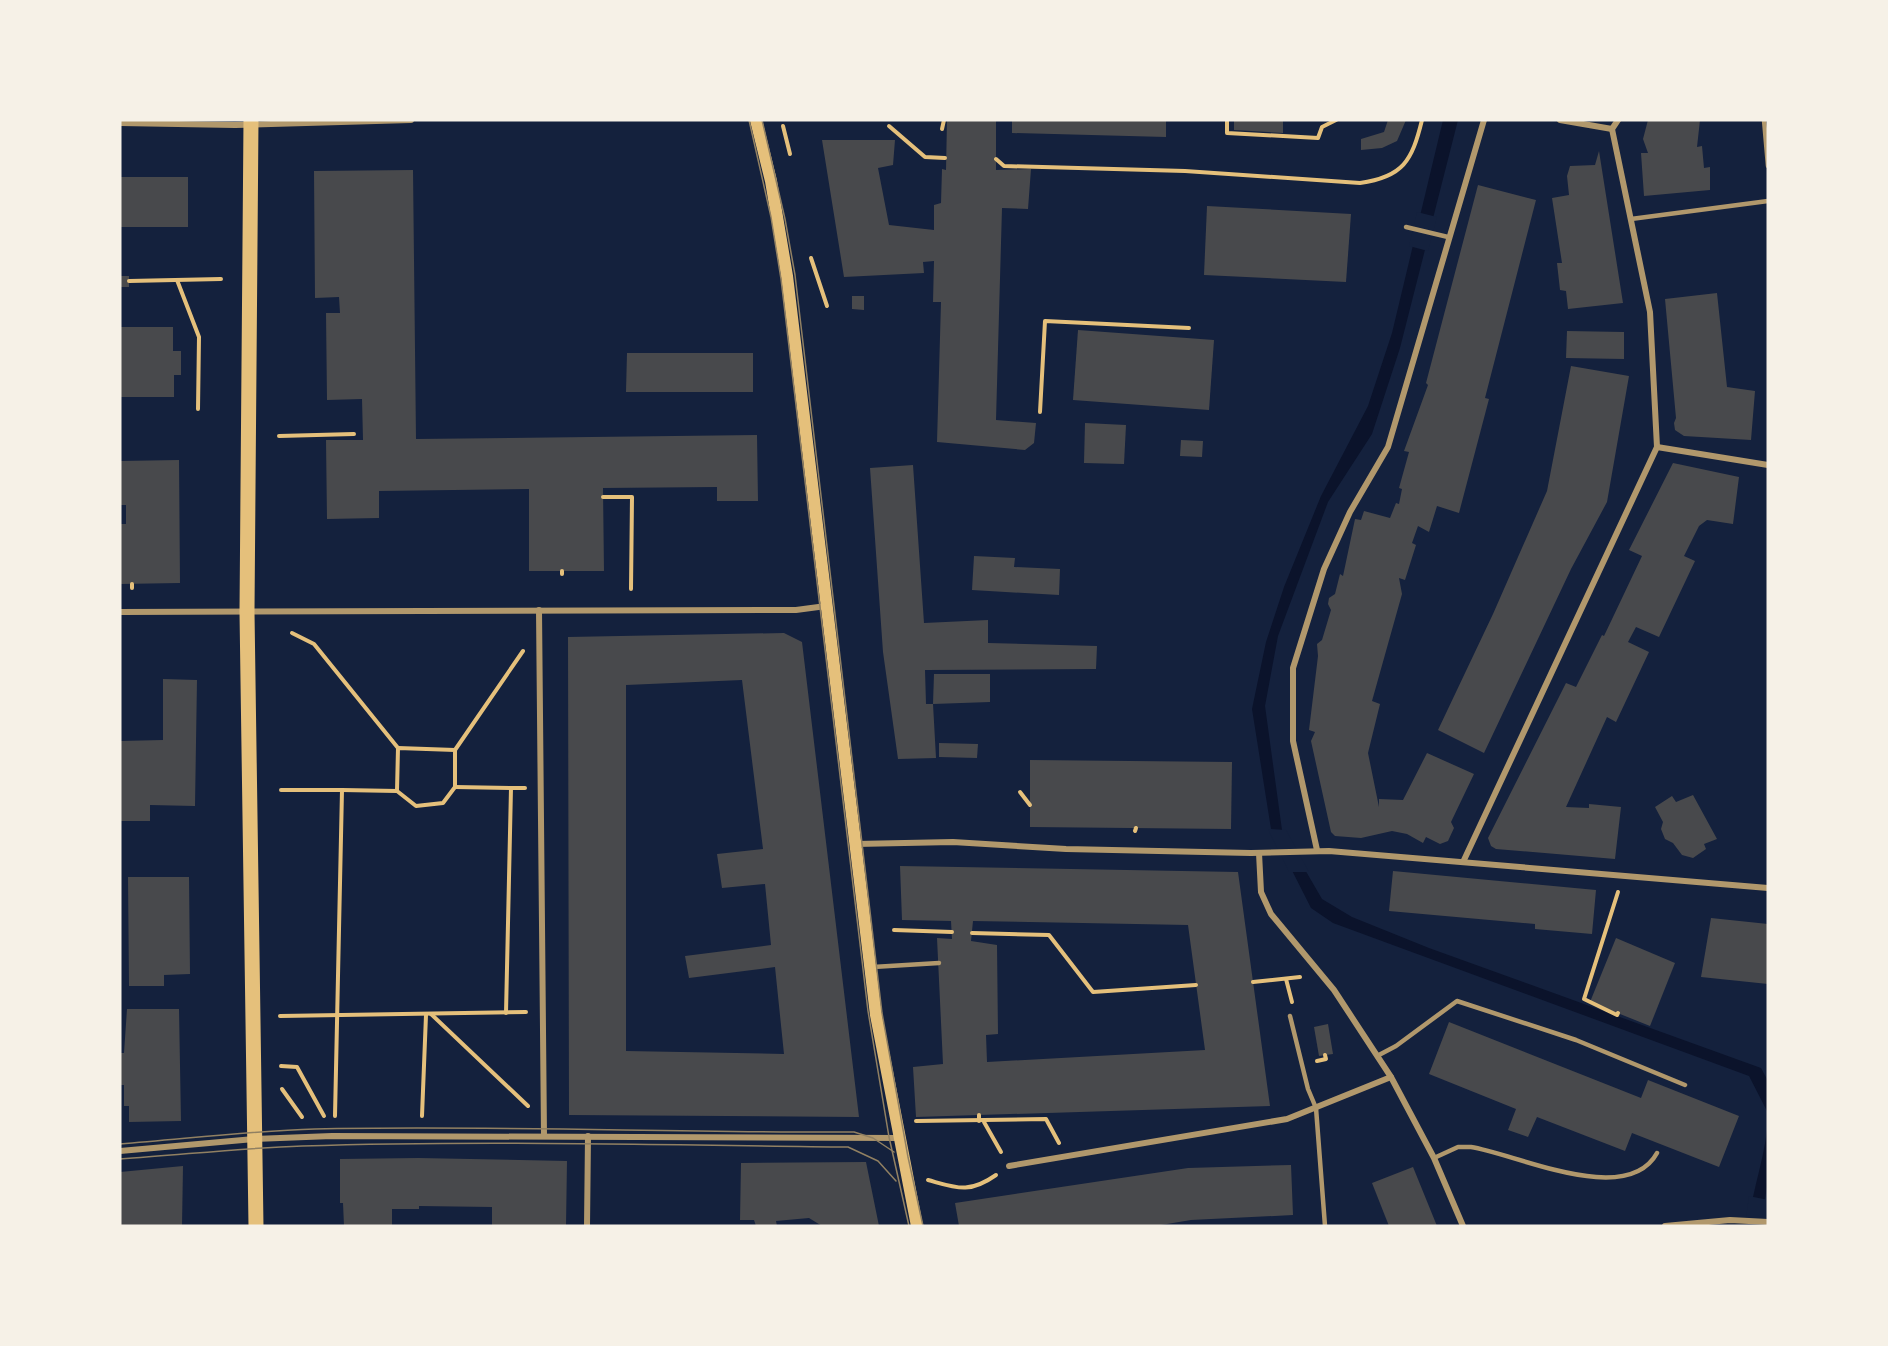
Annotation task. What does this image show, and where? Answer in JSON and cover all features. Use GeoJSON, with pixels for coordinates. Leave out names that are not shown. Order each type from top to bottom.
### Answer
{"type":"FeatureCollection","features":[{"type":"Feature","properties":{"kind":"main road"},"geometry":{"type":"LineString","coordinates":[[756,120],[771,181],[788,276],[876,1015],[898,1138],[917,1226]]}},
{"type":"Feature","properties":{"kind":"main road"},"geometry":{"type":"LineString","coordinates":[[251,122],[247,612],[256,1226]]}},
{"type":"Feature","properties":{"kind":"street"},"geometry":{"type":"LineString","coordinates":[[120,123],[411,120]]}},
{"type":"Feature","properties":{"kind":"street"},"geometry":{"type":"LineString","coordinates":[[1317,850],[1293,741],[1293,668],[1324,569],[1350,512],[1388,447],[1416,360],[1448,237],[1484,120]]}},
{"type":"Feature","properties":{"kind":"street"},"geometry":{"type":"LineString","coordinates":[[1560,120],[1612,129]]}},
{"type":"Feature","properties":{"kind":"street"},"geometry":{"type":"LineString","coordinates":[[1464,860],[1656,447],[1650,312],[1612,129],[1618,120]]}},
{"type":"Feature","properties":{"kind":"street"},"geometry":{"type":"LineString","coordinates":[[1656,447],[1768,465]]}},
{"type":"Feature","properties":{"kind":"street"},"geometry":{"type":"LineString","coordinates":[[120,612],[796,610],[827,606]]}},
{"type":"Feature","properties":{"kind":"street"},"geometry":{"type":"LineString","coordinates":[[539,610],[544,1135]]}},
{"type":"Feature","properties":{"kind":"street"},"geometry":{"type":"LineString","coordinates":[[856,844],[953,842],[1066,849],[1259,853],[1317,850],[1464,860],[1768,888]]}},
{"type":"Feature","properties":{"kind":"street"},"geometry":{"type":"LineString","coordinates":[[1259,853],[1262,892],[1271,914],[1335,990],[1391,1077],[1434,1158],[1463,1226]]}},
{"type":"Feature","properties":{"kind":"street"},"geometry":{"type":"LineString","coordinates":[[1009,1166],[1287,1119],[1391,1077]]}},
{"type":"Feature","properties":{"kind":"street"},"geometry":{"type":"LineString","coordinates":[[120,1151],[254,1139],[544,1135],[898,1138]]}},
{"type":"Feature","properties":{"kind":"street"},"geometry":{"type":"LineString","coordinates":[[587,1226],[588,1136]]}},
{"type":"Feature","properties":{"kind":"street"},"geometry":{"type":"LineString","coordinates":[[1665,1226],[1731,1220],[1768,1222]]}},
{"type":"Feature","properties":{"kind":"lane"},"geometry":{"type":"LineString","coordinates":[[1764,120],[1768,165]]}},
{"type":"Feature","properties":{"kind":"lane"},"geometry":{"type":"LineString","coordinates":[[1630,219],[1768,201]]}},
{"type":"Feature","properties":{"kind":"lane"},"geometry":{"type":"LineString","coordinates":[[1406,227],[1448,237]]}},
{"type":"Feature","properties":{"kind":"lane"},"geometry":{"type":"LineString","coordinates":[[871,967],[939,963]]}},
{"type":"Feature","properties":{"kind":"lane"},"geometry":{"type":"LineString","coordinates":[[1377,1056],[1396,1047],[1457,1001],[1576,1040],[1685,1085]]}},
{"type":"Feature","properties":{"kind":"lane"},"geometry":{"type":"LineString","coordinates":[[1290,1016],[1308,1089],[1316,1107],[1324,1226]]}},
{"type":"Feature","properties":{"kind":"lane"},"geometry":{"type":"LineString","coordinates":[[1434,1158],[1458,1147],[1471,1147],[1581,1177],[1637,1173],[1651,1164],[1657,1153]]}},
{"type":"Feature","properties":{"kind":"path"},"geometry":{"type":"LineString","coordinates":[[942,129],[944,120]]}},
{"type":"Feature","properties":{"kind":"path"},"geometry":{"type":"LineString","coordinates":[[1227,120],[1227,134],[1318,138],[1322,127],[1336,120]]}},
{"type":"Feature","properties":{"kind":"path"},"geometry":{"type":"LineString","coordinates":[[996,159],[1004,166],[1185,171],[1360,183],[1386,178],[1404,165],[1416,145],[1422,120]]}},
{"type":"Feature","properties":{"kind":"path"},"geometry":{"type":"LineString","coordinates":[[783,126],[790,154]]}},
{"type":"Feature","properties":{"kind":"path"},"geometry":{"type":"LineString","coordinates":[[889,126],[925,157],[945,158]]}},
{"type":"Feature","properties":{"kind":"path"},"geometry":{"type":"LineString","coordinates":[[811,258],[826,306]]}},
{"type":"Feature","properties":{"kind":"path"},"geometry":{"type":"LineString","coordinates":[[177,279],[199,337],[198,409]]}},
{"type":"Feature","properties":{"kind":"path"},"geometry":{"type":"LineString","coordinates":[[129,281],[221,279]]}},
{"type":"Feature","properties":{"kind":"path"},"geometry":{"type":"LineString","coordinates":[[1040,412],[1045,321],[1189,328]]}},
{"type":"Feature","properties":{"kind":"path"},"geometry":{"type":"LineString","coordinates":[[279,436],[354,434]]}},
{"type":"Feature","properties":{"kind":"path"},"geometry":{"type":"LineString","coordinates":[[603,497],[632,497],[631,588]]}},
{"type":"Feature","properties":{"kind":"path"},"geometry":{"type":"LineString","coordinates":[[292,633],[314,644],[398,748],[397,791]]}},
{"type":"Feature","properties":{"kind":"path"},"geometry":{"type":"LineString","coordinates":[[281,790],[397,791],[417,806],[442,803],[455,787],[455,750],[524,650]]}},
{"type":"Feature","properties":{"kind":"path"},"geometry":{"type":"LineString","coordinates":[[398,748],[455,750]]}},
{"type":"Feature","properties":{"kind":"path"},"geometry":{"type":"LineString","coordinates":[[455,787],[541,788]]}},
{"type":"Feature","properties":{"kind":"path"},"geometry":{"type":"LineString","coordinates":[[506,1013],[511,788]]}},
{"type":"Feature","properties":{"kind":"path"},"geometry":{"type":"LineString","coordinates":[[335,1116],[342,790]]}},
{"type":"Feature","properties":{"kind":"path"},"geometry":{"type":"LineString","coordinates":[[1020,792],[1030,805]]}},
{"type":"Feature","properties":{"kind":"path"},"geometry":{"type":"LineString","coordinates":[[1618,1013],[1617,1015],[1584,999],[1619,889]]}},
{"type":"Feature","properties":{"kind":"path"},"geometry":{"type":"LineString","coordinates":[[894,930],[952,932]]}},
{"type":"Feature","properties":{"kind":"path"},"geometry":{"type":"LineString","coordinates":[[972,933],[1050,935],[1093,992],[1196,985]]}},
{"type":"Feature","properties":{"kind":"path"},"geometry":{"type":"LineString","coordinates":[[1253,982],[1300,977]]}},
{"type":"Feature","properties":{"kind":"path"},"geometry":{"type":"LineString","coordinates":[[280,1016],[542,1012]]}},
{"type":"Feature","properties":{"kind":"path"},"geometry":{"type":"LineString","coordinates":[[428,1014],[531,1109]]}},
{"type":"Feature","properties":{"kind":"path"},"geometry":{"type":"LineString","coordinates":[[422,1116],[428,1014]]}},
{"type":"Feature","properties":{"kind":"path"},"geometry":{"type":"LineString","coordinates":[[281,1066],[297,1067],[324,1116]]}},
{"type":"Feature","properties":{"kind":"path"},"geometry":{"type":"LineString","coordinates":[[282,1089],[302,1117]]}},
{"type":"Feature","properties":{"kind":"path"},"geometry":{"type":"LineString","coordinates":[[979,1115],[981,1122],[1009,1166]]}},
{"type":"Feature","properties":{"kind":"path"},"geometry":{"type":"LineString","coordinates":[[909,1121],[925,1119],[981,1122],[1046,1119],[1066,1156]]}},
{"type":"Feature","properties":{"kind":"path"},"geometry":{"type":"LineString","coordinates":[[918,1179],[964,1190],[983,1184]]}},
{"type":"Feature","properties":{"kind":"water"},"geometry":{"type":"Polygon","coordinates":[[[1443,120],[1458,120],[1400,348],[1372,434],[1328,502],[1278,636],[1265,706],[1282,830],[1322,899],[1352,917],[1429,948],[1761,1068],[1768,1081],[1768,1113],[1749,1076],[1333,923],[1311,908],[1271,829],[1252,709],[1266,642],[1284,587],[1321,496],[1368,406],[1392,333],[1443,120]]]}},
{"type":"Feature","properties":{"kind":"water"},"geometry":{"type":"Polygon","coordinates":[[[1768,1116],[1768,1181],[1765,1199],[1748,1226],[1765,1144],[1768,1116]]]}},
{"type":"Feature","properties":{"kind":"pier"},"geometry":{"type":"Polygon","coordinates":[[[1417,212],[1437,217],[1428,251],[1409,246],[1417,212]]]}},
{"type":"Feature","properties":{"kind":"pier"},"geometry":{"type":"Polygon","coordinates":[[[1268,829],[1286,830],[1309,872],[1289,872],[1268,829]]]}},
{"type":"Feature","properties":{"kind":"pier"},"geometry":{"type":"Polygon","coordinates":[[[1749,1196],[1768,1200],[1766,1226],[1745,1226],[1749,1196]]]}},
{"type":"Feature","properties":{"kind":"building"},"geometry":{"type":"Polygon","coordinates":[[[947,120],[996,120],[996,170],[1031,169],[1028,209],[1002,208],[996,420],[1036,423],[1034,443],[1025,450],[937,442],[941,302],[933,302],[934,261],[923,262],[924,273],[844,277],[822,140],[895,140],[893,165],[878,168],[889,225],[934,230],[934,205],[941,203],[942,169],[946,170],[947,120]]]}},
{"type":"Feature","properties":{"kind":"building"},"geometry":{"type":"Polygon","coordinates":[[[1012,120],[1166,120],[1166,137],[1012,133],[1012,120]]]}},
{"type":"Feature","properties":{"kind":"building"},"geometry":{"type":"Polygon","coordinates":[[[1234,120],[1283,120],[1283,133],[1234,130],[1234,120]]]}},
{"type":"Feature","properties":{"kind":"building"},"geometry":{"type":"Polygon","coordinates":[[[1388,120],[1406,120],[1397,141],[1382,148],[1361,150],[1361,139],[1384,132],[1388,120]]]}},
{"type":"Feature","properties":{"kind":"building"},"geometry":{"type":"Polygon","coordinates":[[[1648,120],[1700,120],[1697,147],[1702,146],[1704,168],[1710,167],[1710,190],[1644,196],[1641,153],[1648,153],[1643,139],[1648,120]]]}},
{"type":"Feature","properties":{"kind":"building"},"geometry":{"type":"Polygon","coordinates":[[[1599,151],[1623,303],[1568,309],[1566,291],[1560,290],[1557,263],[1562,263],[1552,198],[1569,195],[1567,176],[1570,166],[1595,165],[1599,151]]]}},
{"type":"Feature","properties":{"kind":"building"},"geometry":{"type":"Polygon","coordinates":[[[413,170],[416,439],[757,435],[758,501],[717,501],[717,487],[603,488],[604,571],[529,571],[529,489],[379,491],[379,518],[327,519],[326,440],[363,440],[362,399],[327,400],[326,313],[340,313],[339,297],[315,298],[314,171],[413,170]]]}},
{"type":"Feature","properties":{"kind":"building"},"geometry":{"type":"Polygon","coordinates":[[[120,177],[188,177],[188,227],[120,227],[120,177]]]}},
{"type":"Feature","properties":{"kind":"building"},"geometry":{"type":"Polygon","coordinates":[[[1478,185],[1536,200],[1485,398],[1489,399],[1459,513],[1437,506],[1429,532],[1418,526],[1412,543],[1416,545],[1405,580],[1399,578],[1402,594],[1372,701],[1380,704],[1368,753],[1379,807],[1379,799],[1403,800],[1427,753],[1474,774],[1451,822],[1454,828],[1448,841],[1440,844],[1426,837],[1423,843],[1407,834],[1392,831],[1361,838],[1335,836],[1331,832],[1311,741],[1315,732],[1309,730],[1318,656],[1317,644],[1322,640],[1331,610],[1328,604],[1329,598],[1335,594],[1340,574],[1343,576],[1355,519],[1361,520],[1364,511],[1390,518],[1396,503],[1399,504],[1402,489],[1399,488],[1409,452],[1404,451],[1428,385],[1426,383],[1478,185]]]}},
{"type":"Feature","properties":{"kind":"building"},"geometry":{"type":"Polygon","coordinates":[[[1207,206],[1351,214],[1346,282],[1204,275],[1207,206]]]}},
{"type":"Feature","properties":{"kind":"building"},"geometry":{"type":"Polygon","coordinates":[[[120,276],[129,276],[129,287],[120,287],[120,276]]]}},
{"type":"Feature","properties":{"kind":"building"},"geometry":{"type":"Polygon","coordinates":[[[1717,293],[1727,387],[1755,391],[1751,440],[1684,436],[1675,430],[1676,418],[1665,299],[1717,293]]]}},
{"type":"Feature","properties":{"kind":"building"},"geometry":{"type":"Polygon","coordinates":[[[852,296],[864,296],[864,310],[852,309],[852,296]]]}},
{"type":"Feature","properties":{"kind":"building"},"geometry":{"type":"Polygon","coordinates":[[[120,327],[173,327],[173,351],[181,351],[181,375],[174,375],[174,397],[120,397],[120,327]]]}},
{"type":"Feature","properties":{"kind":"building"},"geometry":{"type":"Polygon","coordinates":[[[1078,330],[1214,340],[1209,410],[1073,400],[1078,330]]]}},
{"type":"Feature","properties":{"kind":"building"},"geometry":{"type":"Polygon","coordinates":[[[1567,331],[1624,332],[1624,359],[1566,358],[1567,331]]]}},
{"type":"Feature","properties":{"kind":"building"},"geometry":{"type":"Polygon","coordinates":[[[627,353],[753,353],[753,392],[626,392],[627,353]]]}},
{"type":"Feature","properties":{"kind":"building"},"geometry":{"type":"Polygon","coordinates":[[[1571,366],[1629,376],[1607,502],[1571,569],[1484,753],[1438,730],[1493,614],[1547,491],[1571,366]]]}},
{"type":"Feature","properties":{"kind":"building"},"geometry":{"type":"Polygon","coordinates":[[[1085,423],[1126,425],[1124,464],[1084,463],[1085,423]]]}},
{"type":"Feature","properties":{"kind":"building"},"geometry":{"type":"Polygon","coordinates":[[[1181,440],[1203,441],[1202,457],[1180,456],[1181,440]]]}},
{"type":"Feature","properties":{"kind":"building"},"geometry":{"type":"Polygon","coordinates":[[[179,460],[180,583],[120,584],[120,524],[126,524],[126,505],[120,505],[120,461],[179,460]]]}},
{"type":"Feature","properties":{"kind":"building"},"geometry":{"type":"Polygon","coordinates":[[[1673,463],[1739,477],[1733,524],[1707,520],[1699,526],[1684,556],[1695,561],[1659,637],[1636,627],[1628,642],[1649,652],[1616,722],[1607,717],[1566,807],[1589,808],[1589,804],[1621,807],[1615,859],[1496,849],[1491,846],[1488,838],[1566,683],[1576,687],[1602,635],[1604,636],[1642,556],[1629,550],[1673,463]]]}},
{"type":"Feature","properties":{"kind":"building"},"geometry":{"type":"Polygon","coordinates":[[[913,465],[924,623],[988,620],[988,643],[1097,646],[1096,669],[925,670],[926,704],[933,704],[936,758],[898,759],[883,652],[870,468],[913,465]]]}},
{"type":"Feature","properties":{"kind":"building"},"geometry":{"type":"Polygon","coordinates":[[[974,556],[1015,558],[1014,567],[1060,569],[1059,595],[972,590],[974,556]]]}},
{"type":"Feature","properties":{"kind":"building"},"geometry":{"type":"Polygon","coordinates":[[[784,633],[802,642],[859,1117],[569,1115],[568,637],[784,633]],[[742,680],[626,685],[626,1051],[784,1054],[775,967],[689,978],[685,956],[771,945],[765,884],[722,888],[717,854],[763,849],[742,680]]]}},
{"type":"Feature","properties":{"kind":"building"},"geometry":{"type":"Polygon","coordinates":[[[934,674],[990,674],[990,702],[933,704],[934,674]]]}},
{"type":"Feature","properties":{"kind":"building"},"geometry":{"type":"Polygon","coordinates":[[[163,679],[197,680],[195,806],[150,805],[150,821],[120,821],[120,741],[163,740],[163,679]]]}},
{"type":"Feature","properties":{"kind":"building"},"geometry":{"type":"Polygon","coordinates":[[[939,743],[978,744],[977,758],[939,757],[939,743]]]}},
{"type":"Feature","properties":{"kind":"building"},"geometry":{"type":"Polygon","coordinates":[[[1030,760],[1232,762],[1231,829],[1030,827],[1030,760]]]}},
{"type":"Feature","properties":{"kind":"building"},"geometry":{"type":"Polygon","coordinates":[[[1693,795],[1717,839],[1704,844],[1706,849],[1693,858],[1682,855],[1673,843],[1665,839],[1661,829],[1663,822],[1655,807],[1672,796],[1676,802],[1693,795]]]}},
{"type":"Feature","properties":{"kind":"building"},"geometry":{"type":"Polygon","coordinates":[[[900,866],[1238,872],[1270,1106],[916,1117],[913,1067],[943,1064],[937,938],[952,939],[951,921],[902,920],[900,866]],[[973,921],[971,941],[997,945],[998,1034],[986,1035],[987,1062],[1205,1050],[1188,925],[973,921]]]}},
{"type":"Feature","properties":{"kind":"building"},"geometry":{"type":"Polygon","coordinates":[[[1393,871],[1596,890],[1592,934],[1535,929],[1535,924],[1389,911],[1393,871]]]}},
{"type":"Feature","properties":{"kind":"building"},"geometry":{"type":"Polygon","coordinates":[[[128,877],[189,877],[190,974],[164,975],[164,986],[129,986],[128,877]]]}},
{"type":"Feature","properties":{"kind":"building"},"geometry":{"type":"Polygon","coordinates":[[[1711,918],[1768,924],[1768,984],[1701,977],[1711,918]]]}},
{"type":"Feature","properties":{"kind":"building"},"geometry":{"type":"Polygon","coordinates":[[[1616,938],[1675,963],[1650,1026],[1590,1002],[1616,938]]]}},
{"type":"Feature","properties":{"kind":"building"},"geometry":{"type":"Polygon","coordinates":[[[127,1009],[179,1009],[181,1121],[129,1122],[129,1106],[124,1106],[124,1085],[120,1085],[120,1053],[124,1053],[127,1009]]]}},
{"type":"Feature","properties":{"kind":"building"},"geometry":{"type":"Polygon","coordinates":[[[1449,1022],[1641,1098],[1648,1080],[1739,1116],[1719,1167],[1632,1133],[1625,1151],[1537,1117],[1528,1137],[1508,1130],[1516,1109],[1429,1074],[1449,1022]]]}},
{"type":"Feature","properties":{"kind":"building"},"geometry":{"type":"Polygon","coordinates":[[[1328,1024],[1333,1054],[1319,1056],[1314,1027],[1328,1024]]]}},
{"type":"Feature","properties":{"kind":"building"},"geometry":{"type":"Polygon","coordinates":[[[340,1159],[567,1161],[566,1226],[492,1226],[492,1207],[419,1206],[419,1209],[392,1209],[392,1226],[344,1226],[343,1203],[340,1203],[340,1159]]]}},
{"type":"Feature","properties":{"kind":"building"},"geometry":{"type":"Polygon","coordinates":[[[866,1162],[879,1226],[822,1226],[809,1218],[776,1221],[777,1226],[756,1226],[754,1220],[740,1220],[741,1163],[866,1162]]]}},
{"type":"Feature","properties":{"kind":"building"},"geometry":{"type":"Polygon","coordinates":[[[1291,1165],[1293,1215],[1191,1220],[1155,1226],[959,1226],[955,1203],[1188,1168],[1291,1165]]]}},
{"type":"Feature","properties":{"kind":"building"},"geometry":{"type":"Polygon","coordinates":[[[183,1166],[182,1226],[120,1226],[120,1172],[183,1166]]]}},
{"type":"Feature","properties":{"kind":"building"},"geometry":{"type":"Polygon","coordinates":[[[1413,1167],[1437,1226],[1389,1226],[1372,1183],[1413,1167]]]}},
{"type":"Feature","properties":{"kind":"tram line"},"geometry":{"type":"LineString","coordinates":[[749,120],[771,217],[781,279],[868,1011],[889,1137],[909,1226]]}},
{"type":"Feature","properties":{"kind":"tram line"},"geometry":{"type":"LineString","coordinates":[[762,120],[785,219],[795,275],[882,1013],[923,1226]]}},
{"type":"Feature","properties":{"kind":"tram line"},"geometry":{"type":"LineString","coordinates":[[120,1144],[315,1129],[517,1128],[854,1132],[873,1138],[894,1152]]}},
{"type":"Feature","properties":{"kind":"tram line"},"geometry":{"type":"LineString","coordinates":[[120,1159],[256,1148],[370,1144],[848,1147],[878,1161],[896,1181]]}}]}
